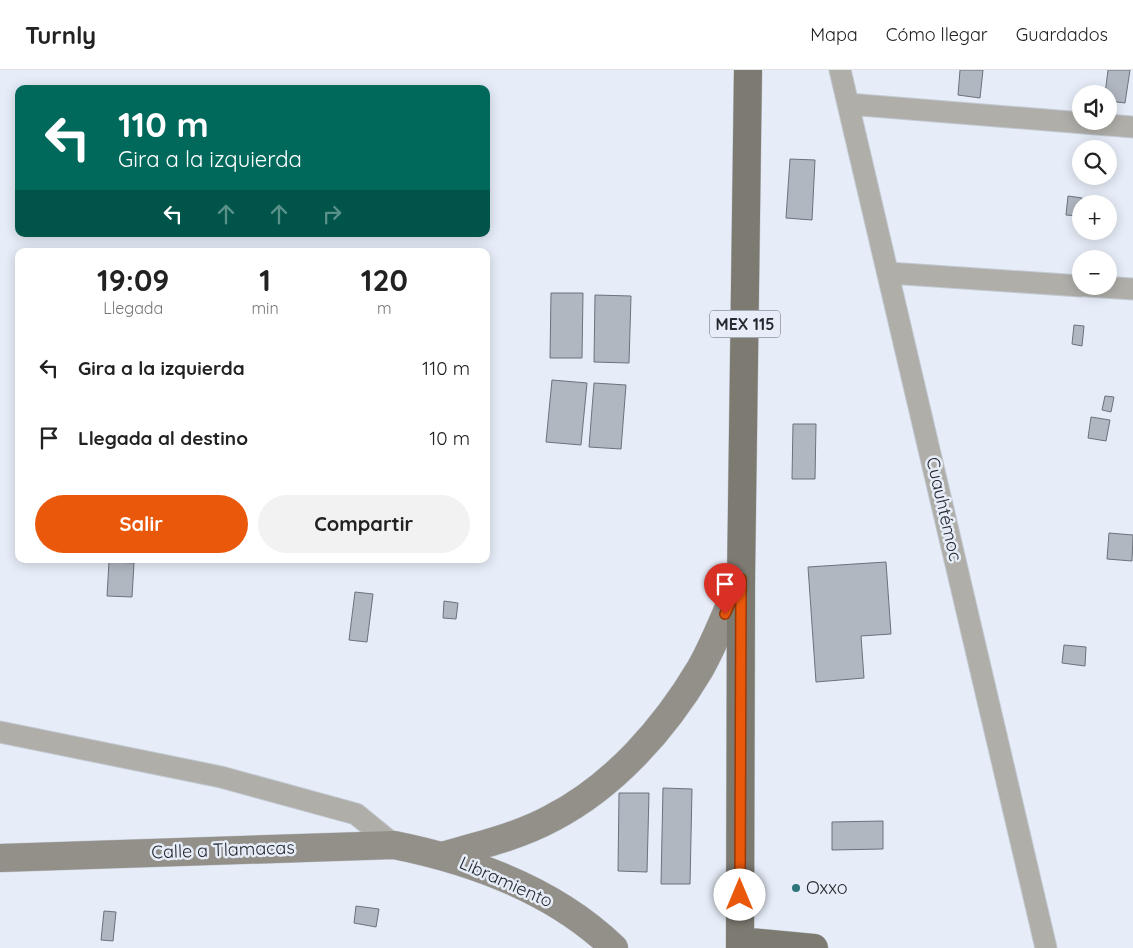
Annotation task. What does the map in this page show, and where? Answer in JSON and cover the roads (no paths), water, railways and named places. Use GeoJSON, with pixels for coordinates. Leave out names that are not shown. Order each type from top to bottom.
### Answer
{"type":"FeatureCollection","features":[{"type":"Feature","properties":{"kind":"main road","name":"MEX 115"},"geometry":{"type":"LineString","coordinates":[[748,70],[741,579],[740,944],[814,948]]}},
{"type":"Feature","properties":{"kind":"main road","name":"MEX 115"},"geometry":{"type":"LineString","coordinates":[[445,855],[515,835],[553,818],[589,794],[620,769],[654,734],[701,667],[741,579]]}},
{"type":"Feature","properties":{"kind":"main road","name":"Calle a Tlamacas"},"geometry":{"type":"LineString","coordinates":[[0,858],[394,844],[445,855]]}},
{"type":"Feature","properties":{"kind":"main road","name":"Libramiento"},"geometry":{"type":"LineString","coordinates":[[445,855],[498,874],[536,891],[569,912],[614,948]]}},
{"type":"Feature","properties":{"kind":"street","name":"Cuauhtémoc"},"geometry":{"type":"LineString","coordinates":[[840,70],[1046,948]]}},
{"type":"Feature","properties":{"kind":"street"},"geometry":{"type":"LineString","coordinates":[[848,104],[1133,127]]}},
{"type":"Feature","properties":{"kind":"street"},"geometry":{"type":"LineString","coordinates":[[889,273],[1072,285]]}},
{"type":"Feature","properties":{"kind":"street"},"geometry":{"type":"LineString","coordinates":[[1117,288],[1133,289]]}},
{"type":"Feature","properties":{"kind":"street"},"geometry":{"type":"LineString","coordinates":[[0,732],[221,777],[356,814],[394,844]]}},
{"type":"Feature","properties":{"kind":"place","name":"Oxxo"},"geometry":{"type":"Point","coordinates":[796,888]}}]}
